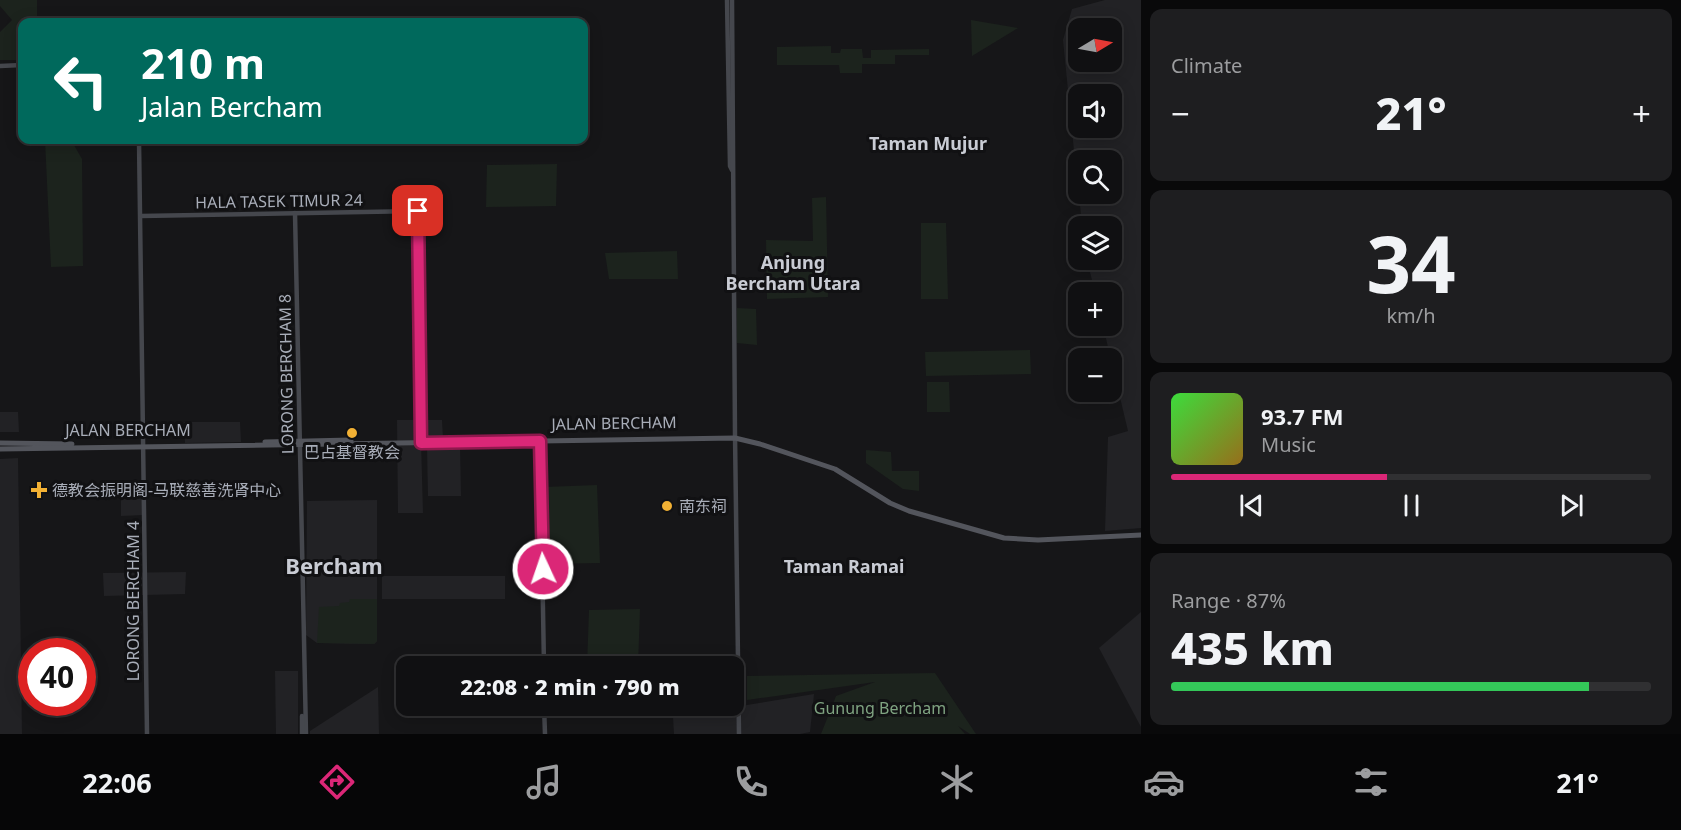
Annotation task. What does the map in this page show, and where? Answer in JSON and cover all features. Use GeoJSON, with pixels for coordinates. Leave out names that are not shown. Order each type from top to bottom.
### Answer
{"type":"FeatureCollection","features":[{"type":"Feature","properties":{"kind":"main road","name":"JALAN BERCHAM"},"geometry":{"type":"LineString","coordinates":[[0,449],[300,442],[735,437],[835,469],[890,503],[909,511],[1004,538],[1018,540],[1141,536]]}},
{"type":"Feature","properties":{"kind":"main road","name":"JALAN BERCHAM"},"geometry":{"type":"LineString","coordinates":[[0,443],[144,445]]}},
{"type":"Feature","properties":{"kind":"street"},"geometry":{"type":"LineString","coordinates":[[728,0],[739,734]]}},
{"type":"Feature","properties":{"kind":"street"},"geometry":{"type":"LineString","coordinates":[[732,0],[735,166],[732,170]]}},
{"type":"Feature","properties":{"kind":"street"},"geometry":{"type":"LineString","coordinates":[[0,66],[18,65]]}},
{"type":"Feature","properties":{"kind":"street","name":"LORONG BERCHAM 4"},"geometry":{"type":"LineString","coordinates":[[139,144],[147,734]]}},
{"type":"Feature","properties":{"kind":"street","name":"HALA TASEK TIMUR 24"},"geometry":{"type":"LineString","coordinates":[[141,216],[418,211],[421,441]]}},
{"type":"Feature","properties":{"kind":"street","name":"LORONG BERCHAM 8"},"geometry":{"type":"LineString","coordinates":[[295,213],[304,734]]}},
{"type":"Feature","properties":{"kind":"street"},"geometry":{"type":"LineString","coordinates":[[542,439],[544,656]]}},
{"type":"Feature","properties":{"kind":"street"},"geometry":{"type":"LineString","coordinates":[[544,716],[545,734]]}},
{"type":"Feature","properties":{"kind":"shaded area"},"geometry":{"type":"Polygon","coordinates":[[[1105,0],[1141,0],[1141,528],[1105,531],[1108,437],[1128,431],[1121,402],[1122,348],[1108,348],[1105,336],[1122,336],[1122,282],[1092,282],[1090,270],[1122,270],[1122,216],[1081,216],[1080,204],[1122,204],[1122,150],[1074,150],[1073,138],[1122,138],[1122,84],[1068,84],[1068,90],[1063,40],[1068,23],[1068,72],[1122,72],[1122,18],[1069,18],[1072,9],[1105,0]]]}},
{"type":"Feature","properties":{"kind":"shaded area"},"geometry":{"type":"Polygon","coordinates":[[[0,412],[18,412],[19,432],[0,432],[0,412]]]}},
{"type":"Feature","properties":{"kind":"shaded area"},"geometry":{"type":"Polygon","coordinates":[[[397,420],[442,420],[443,439],[421,440],[423,513],[398,513],[397,420]]]}},
{"type":"Feature","properties":{"kind":"shaded area"},"geometry":{"type":"Polygon","coordinates":[[[184,422],[240,422],[241,442],[185,443],[184,422]]]}},
{"type":"Feature","properties":{"kind":"shaded area"},"geometry":{"type":"Polygon","coordinates":[[[460,446],[461,496],[428,496],[427,447],[460,446]]]}},
{"type":"Feature","properties":{"kind":"shaded area"},"geometry":{"type":"Polygon","coordinates":[[[18,458],[21,638],[18,638],[18,716],[22,716],[22,734],[0,734],[0,459],[18,458]]]}},
{"type":"Feature","properties":{"kind":"shaded area"},"geometry":{"type":"Polygon","coordinates":[[[121,492],[144,492],[144,515],[121,516],[121,492]]]}},
{"type":"Feature","properties":{"kind":"shaded area"},"geometry":{"type":"Polygon","coordinates":[[[377,500],[377,641],[374,644],[317,643],[306,635],[307,501],[377,500]]]}},
{"type":"Feature","properties":{"kind":"shaded area"},"geometry":{"type":"Polygon","coordinates":[[[186,572],[185,594],[104,596],[103,573],[186,572]]]}},
{"type":"Feature","properties":{"kind":"shaded area"},"geometry":{"type":"Polygon","coordinates":[[[382,576],[505,576],[505,599],[382,599],[382,576]]]}},
{"type":"Feature","properties":{"kind":"shaded area"},"geometry":{"type":"Polygon","coordinates":[[[1141,612],[1141,727],[1099,648],[1141,612]]]}},
{"type":"Feature","properties":{"kind":"shaded area"},"geometry":{"type":"Polygon","coordinates":[[[275,671],[298,671],[298,734],[276,734],[275,671]]]}},
{"type":"Feature","properties":{"kind":"shaded area"},"geometry":{"type":"Polygon","coordinates":[[[378,687],[379,734],[310,734],[310,731],[378,687]]]}},
{"type":"Feature","properties":{"kind":"shaded area"},"geometry":{"type":"Polygon","coordinates":[[[814,694],[810,732],[800,734],[674,734],[673,717],[744,716],[744,705],[814,694]]]}},
{"type":"Feature","properties":{"kind":"green space"},"geometry":{"type":"Polygon","coordinates":[[[0,0],[37,0],[37,18],[18,18],[18,60],[0,60],[0,32],[12,20],[0,6],[0,0]]]}},
{"type":"Feature","properties":{"kind":"green space"},"geometry":{"type":"Polygon","coordinates":[[[971,20],[1018,28],[972,56],[971,20]]]}},
{"type":"Feature","properties":{"kind":"green space"},"geometry":{"type":"Polygon","coordinates":[[[831,46],[831,53],[840,53],[841,49],[862,49],[863,58],[871,58],[871,50],[929,49],[929,55],[895,55],[895,64],[862,64],[862,73],[840,73],[839,65],[777,65],[777,47],[831,46]]]}},
{"type":"Feature","properties":{"kind":"green space"},"geometry":{"type":"Polygon","coordinates":[[[45,144],[73,144],[82,159],[83,266],[51,267],[45,144]]]}},
{"type":"Feature","properties":{"kind":"green space"},"geometry":{"type":"Polygon","coordinates":[[[557,164],[556,206],[486,207],[487,165],[557,164]]]}},
{"type":"Feature","properties":{"kind":"green space"},"geometry":{"type":"Polygon","coordinates":[[[826,197],[828,297],[767,299],[766,240],[813,241],[812,198],[826,197]]]}},
{"type":"Feature","properties":{"kind":"green space"},"geometry":{"type":"Polygon","coordinates":[[[921,223],[946,223],[948,299],[921,299],[921,223]]]}},
{"type":"Feature","properties":{"kind":"green space"},"geometry":{"type":"Polygon","coordinates":[[[677,251],[678,279],[609,279],[605,253],[677,251]]]}},
{"type":"Feature","properties":{"kind":"green space"},"geometry":{"type":"Polygon","coordinates":[[[737,308],[756,309],[757,345],[737,343],[737,308]]]}},
{"type":"Feature","properties":{"kind":"green space"},"geometry":{"type":"Polygon","coordinates":[[[1030,350],[1031,374],[926,376],[925,352],[1030,350]]]}},
{"type":"Feature","properties":{"kind":"green space"},"geometry":{"type":"Polygon","coordinates":[[[927,382],[949,382],[950,412],[927,412],[927,382]]]}},
{"type":"Feature","properties":{"kind":"green space"},"geometry":{"type":"Polygon","coordinates":[[[866,450],[891,452],[892,471],[919,471],[919,491],[903,489],[866,463],[866,450]]]}},
{"type":"Feature","properties":{"kind":"green space"},"geometry":{"type":"Polygon","coordinates":[[[597,485],[600,563],[546,564],[544,487],[597,485]]]}},
{"type":"Feature","properties":{"kind":"green space"},"geometry":{"type":"Polygon","coordinates":[[[350,599],[377,599],[377,641],[374,644],[317,643],[319,607],[339,606],[340,603],[349,602],[350,599]]]}},
{"type":"Feature","properties":{"kind":"green space"},"geometry":{"type":"Polygon","coordinates":[[[640,609],[638,656],[587,656],[589,610],[640,609]]]}},
{"type":"Feature","properties":{"kind":"green space","name":"Gunung Bercham"},"geometry":{"type":"Polygon","coordinates":[[[935,673],[976,734],[970,734],[958,726],[965,734],[821,734],[836,696],[875,682],[747,700],[747,676],[935,673]]]}},
{"type":"Feature","properties":{"kind":"place","name":"巴占基督教会"},"geometry":{"type":"Point","coordinates":[352,433]}},
{"type":"Feature","properties":{"kind":"place","name":"德教会振明阁-马联慈善洗肾中心"},"geometry":{"type":"Point","coordinates":[39,490]}},
{"type":"Feature","properties":{"kind":"place","name":"南东祠"},"geometry":{"type":"Point","coordinates":[667,506]}},
{"type":"Feature","properties":{"kind":"district","name":"Taman Mujur"},"geometry":{"type":"Point","coordinates":[928,143]}},
{"type":"Feature","properties":{"kind":"district","name":"Anjung Bercham Utara"},"geometry":{"type":"Point","coordinates":[793,272]}},
{"type":"Feature","properties":{"kind":"district","name":"Bercham"},"geometry":{"type":"Point","coordinates":[334,565]}},
{"type":"Feature","properties":{"kind":"district","name":"Taman Ramai"},"geometry":{"type":"Point","coordinates":[844,566]}},
{"type":"Feature","properties":{"kind":"route"},"geometry":{"type":"LineString","coordinates":[[418,211],[421,443],[540,441],[543,569]]}}]}
